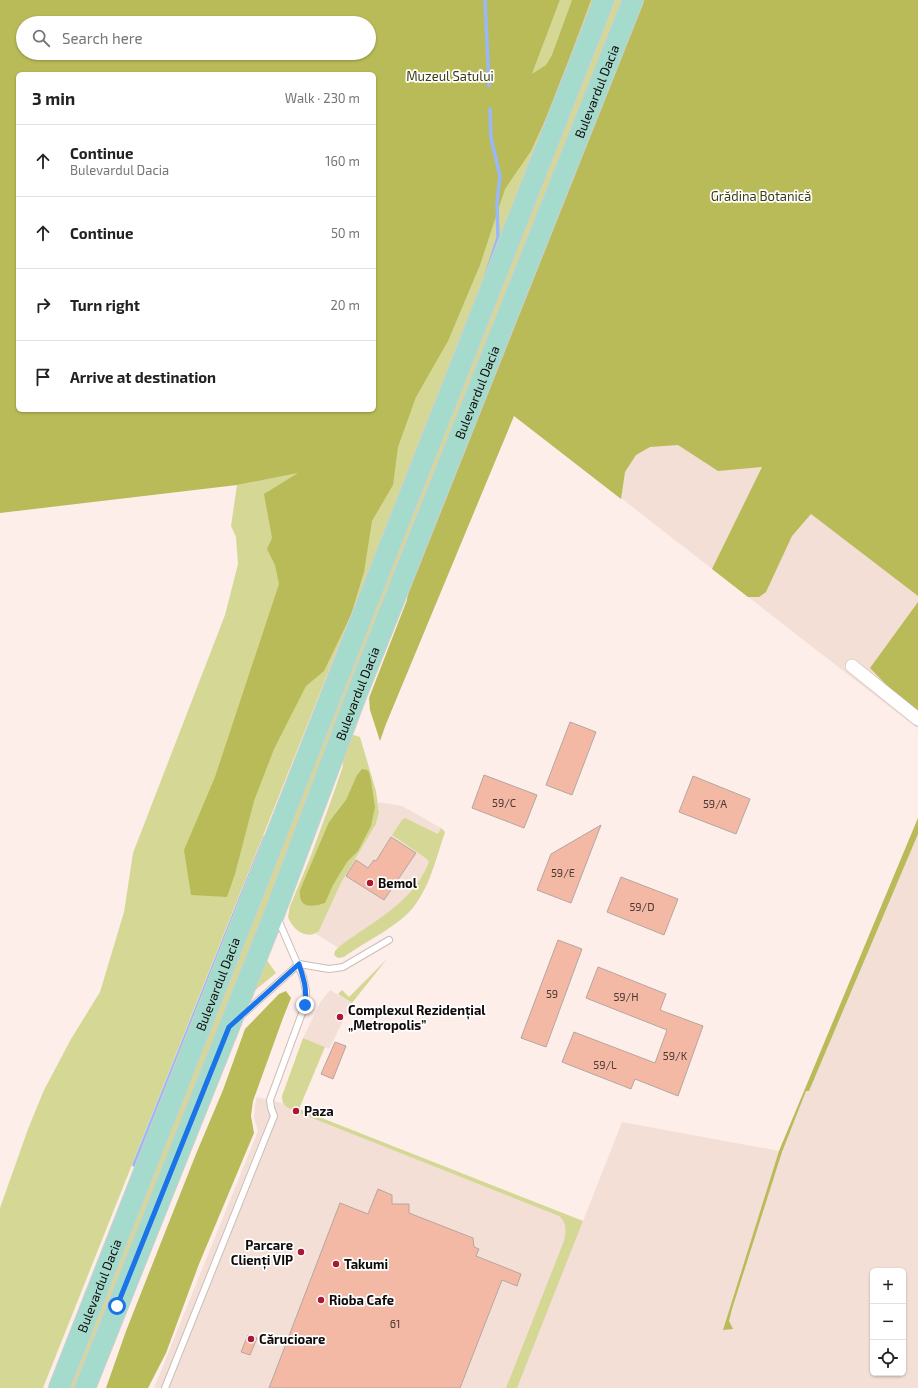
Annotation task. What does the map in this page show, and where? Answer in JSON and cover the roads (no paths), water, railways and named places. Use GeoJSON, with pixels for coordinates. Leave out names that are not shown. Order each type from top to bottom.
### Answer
{"type":"FeatureCollection","features":[{"type":"Feature","properties":{"kind":"main road","name":"Bulevardul Dacia"},"geometry":{"type":"LineString","coordinates":[[59,1388],[604,0]]}},
{"type":"Feature","properties":{"kind":"main road","name":"Bulevardul Dacia"},"geometry":{"type":"LineString","coordinates":[[85,1388],[275,912],[362,682],[633,0]]}},
{"type":"Feature","properties":{"kind":"street"},"geometry":{"type":"LineString","coordinates":[[852,666],[918,719]]}},
{"type":"Feature","properties":{"kind":"lane"},"geometry":{"type":"LineString","coordinates":[[165,1388],[274,1116],[270,1108],[270,1100],[305,1005],[306,991],[299,964],[275,912]]}},
{"type":"Feature","properties":{"kind":"lane"},"geometry":{"type":"LineString","coordinates":[[299,964],[329,969],[343,967],[389,940]]}},
{"type":"Feature","properties":{"kind":"lane"},"geometry":{"type":"LineString","coordinates":[[229,1027],[299,964]]}},
{"type":"Feature","properties":{"kind":"waterway"},"geometry":{"type":"LineString","coordinates":[[485,0],[489,86]]}},
{"type":"Feature","properties":{"kind":"waterway"},"geometry":{"type":"LineString","coordinates":[[486,275],[498,238],[497,203],[500,176],[491,138],[490,109]]}},
{"type":"Feature","properties":{"kind":"waterway"},"geometry":{"type":"LineString","coordinates":[[134,1165],[265,837]]}},
{"type":"Feature","properties":{"kind":"place","name":"Bemol"},"geometry":{"type":"Point","coordinates":[370,883]}},
{"type":"Feature","properties":{"kind":"place","name":"Complexul Rezidențial „Metropolis”"},"geometry":{"type":"Point","coordinates":[340,1017]}},
{"type":"Feature","properties":{"kind":"place","name":"Paza"},"geometry":{"type":"Point","coordinates":[296,1111]}},
{"type":"Feature","properties":{"kind":"place","name":"Parcare Clienți VIP"},"geometry":{"type":"Point","coordinates":[301,1252]}},
{"type":"Feature","properties":{"kind":"place","name":"Takumi"},"geometry":{"type":"Point","coordinates":[336,1264]}},
{"type":"Feature","properties":{"kind":"place","name":"Rioba Cafe"},"geometry":{"type":"Point","coordinates":[321,1300]}},
{"type":"Feature","properties":{"kind":"place","name":"Cărucioare"},"geometry":{"type":"Point","coordinates":[251,1339]}},
{"type":"Feature","properties":{"kind":"park label","name":"Muzeul Satului"},"geometry":{"type":"Point","coordinates":[450,76]}},
{"type":"Feature","properties":{"kind":"park label","name":"Grădina Botanică"},"geometry":{"type":"Point","coordinates":[761,196]}}]}
